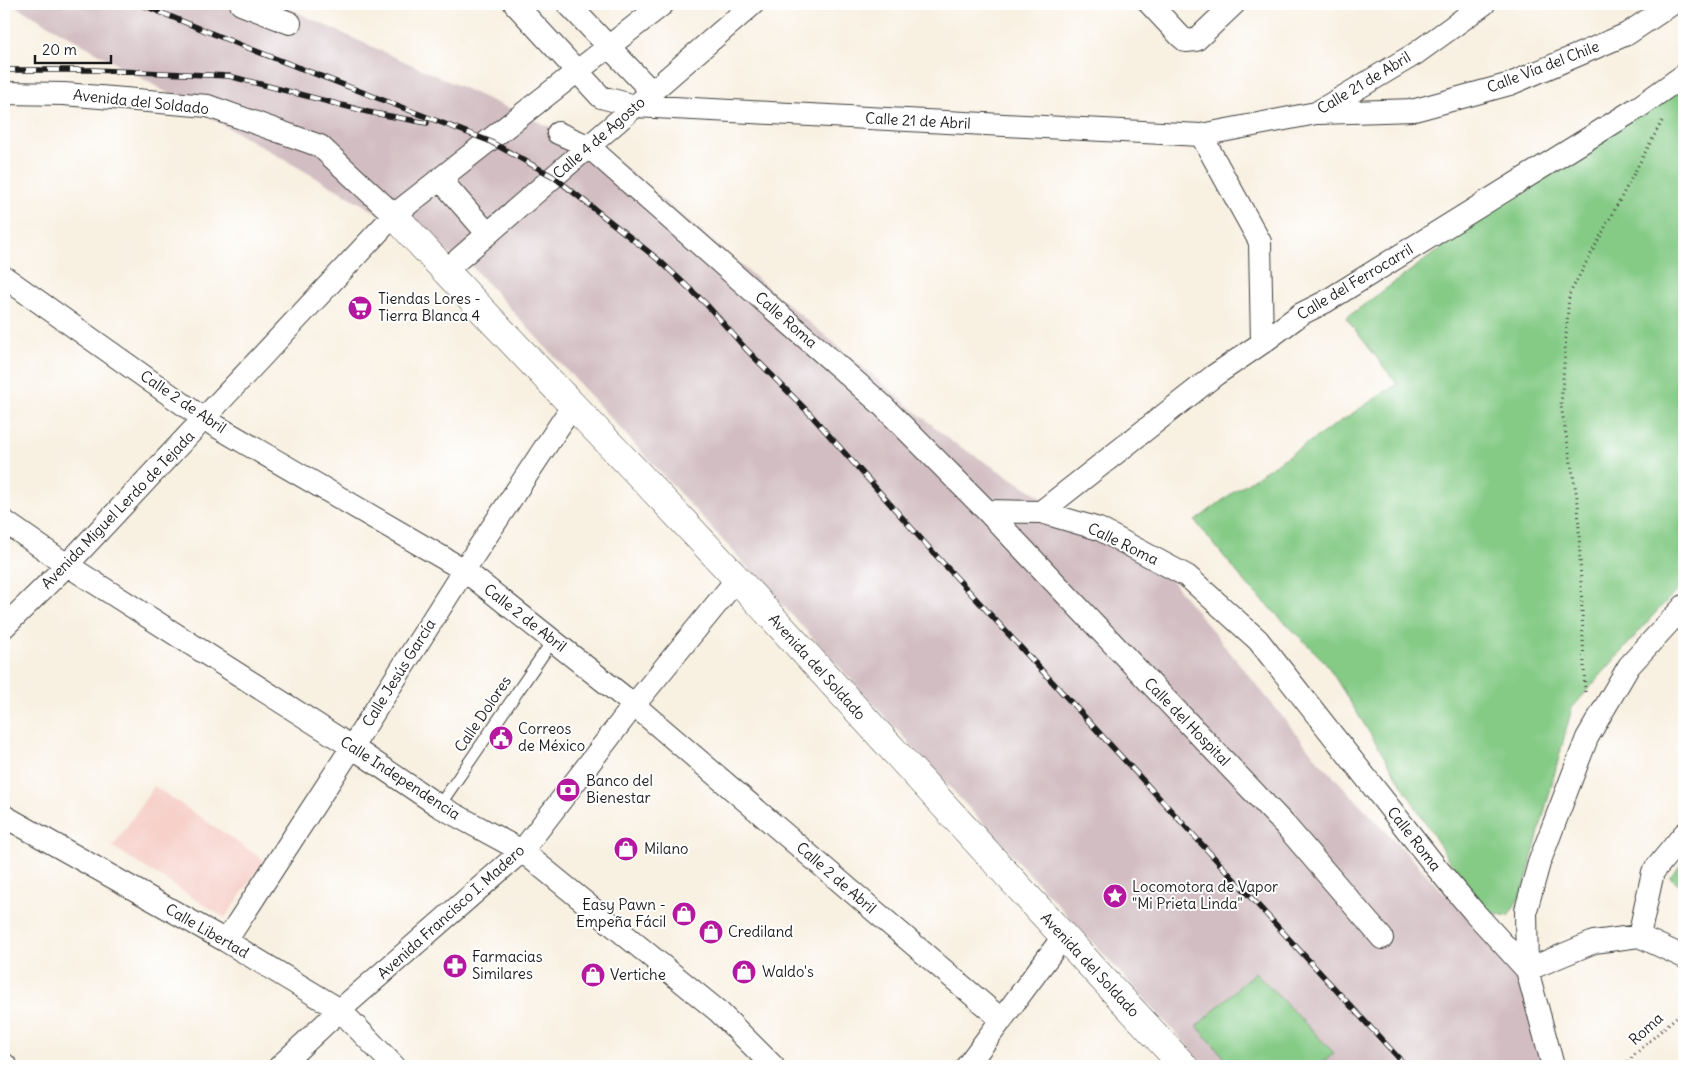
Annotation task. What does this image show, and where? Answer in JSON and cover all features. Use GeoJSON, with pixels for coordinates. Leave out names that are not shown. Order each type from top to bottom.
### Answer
{"type":"FeatureCollection","features":[{"type":"Feature","properties":{"kind":"street"},"geometry":{"type":"LineString","coordinates":[[241,4],[290,23]]}},
{"type":"Feature","properties":{"kind":"street","name":"Calle 21 de Abril"},"geometry":{"type":"LineString","coordinates":[[515,4],[602,97],[1201,136],[1316,114],[1415,54],[1484,4]]}},
{"type":"Feature","properties":{"kind":"street"},"geometry":{"type":"LineString","coordinates":[[568,4],[609,46],[643,99]]}},
{"type":"Feature","properties":{"kind":"street"},"geometry":{"type":"LineString","coordinates":[[394,215],[663,4]]}},
{"type":"Feature","properties":{"kind":"street","name":"Calle 4 de Agosto"},"geometry":{"type":"LineString","coordinates":[[445,271],[753,4]]}},
{"type":"Feature","properties":{"kind":"street"},"geometry":{"type":"LineString","coordinates":[[1150,4],[1186,41],[1196,40],[1234,4]]}},
{"type":"Feature","properties":{"kind":"street","name":"Calle Vía del Chile"},"geometry":{"type":"LineString","coordinates":[[1316,114],[1415,110],[1510,84],[1627,34],[1672,4]]}},
{"type":"Feature","properties":{"kind":"street","name":"Calle del Ferrocarril"},"geometry":{"type":"LineString","coordinates":[[1041,512],[1215,375],[1301,314],[1325,302],[1630,112],[1684,74]]}},
{"type":"Feature","properties":{"kind":"street","name":"Avenida del Soldado"},"geometry":{"type":"LineString","coordinates":[[4,94],[64,94],[208,106],[320,146],[394,215],[737,579],[1063,937],[1184,1066]]}},
{"type":"Feature","properties":{"kind":"street","name":"Calle Roma"},"geometry":{"type":"LineString","coordinates":[[558,133],[588,146],[881,404],[987,511],[1041,512],[1099,529],[1187,576],[1258,640],[1436,867],[1527,970]]}},
{"type":"Feature","properties":{"kind":"street"},"geometry":{"type":"LineString","coordinates":[[1201,136],[1260,242],[1262,343]]}},
{"type":"Feature","properties":{"kind":"street"},"geometry":{"type":"LineString","coordinates":[[440,179],[488,234]]}},
{"type":"Feature","properties":{"kind":"street","name":"Avenida Miguel Lerdo de Tejada"},"geometry":{"type":"LineString","coordinates":[[4,627],[67,565],[394,215]]}},
{"type":"Feature","properties":{"kind":"street","name":"Calle 2 de Abril"},"geometry":{"type":"LineString","coordinates":[[4,277],[204,419],[464,570],[634,705],[1002,1020]]}},
{"type":"Feature","properties":{"kind":"street","name":"Calle Jesús García"},"geometry":{"type":"LineString","coordinates":[[226,942],[464,570],[573,405]]}},
{"type":"Feature","properties":{"kind":"street","name":"Calle del Hospital"},"geometry":{"type":"LineString","coordinates":[[987,511],[1285,825],[1382,938]]}},
{"type":"Feature","properties":{"kind":"street","name":"Calle Independencia"},"geometry":{"type":"LineString","coordinates":[[4,521],[67,565],[352,747],[439,806],[522,851],[719,1012],[773,1066]]}},
{"type":"Feature","properties":{"kind":"street","name":"Avenida Francisco I. Madero"},"geometry":{"type":"LineString","coordinates":[[280,1066],[340,1010],[522,851],[634,705],[737,579]]}},
{"type":"Feature","properties":{"kind":"street"},"geometry":{"type":"LineString","coordinates":[[1554,1066],[1527,970],[1526,910],[1539,863],[1587,738],[1629,666],[1684,606]]}},
{"type":"Feature","properties":{"kind":"street","name":"Calle Libertad"},"geometry":{"type":"LineString","coordinates":[[4,816],[226,942],[340,1010],[394,1066]]}},
{"type":"Feature","properties":{"kind":"street"},"geometry":{"type":"LineString","coordinates":[[1639,936],[1653,872],[1684,834]]}},
{"type":"Feature","properties":{"kind":"street"},"geometry":{"type":"LineString","coordinates":[[1527,970],[1594,942],[1639,936],[1684,957]]}},
{"type":"Feature","properties":{"kind":"street"},"geometry":{"type":"LineString","coordinates":[[967,1066],[1063,937]]}},
{"type":"Feature","properties":{"kind":"lane","name":"Calle Dolores"},"geometry":{"type":"LineString","coordinates":[[439,806],[553,640]]}},
{"type":"Feature","properties":{"kind":"path"},"geometry":{"type":"LineString","coordinates":[[1586,699],[1578,503],[1561,406],[1569,295],[1666,114]]}},
{"type":"Feature","properties":{"kind":"path","name":"Roma"},"geometry":{"type":"LineString","coordinates":[[1625,1066],[1633,1056],[1684,1010]]}},
{"type":"Feature","properties":{"kind":"shaded area"},"geometry":{"type":"Polygon","coordinates":[[[12,4],[278,4],[607,153],[951,441],[1166,574],[1317,759],[1515,967],[1552,1066],[1206,1066],[472,267],[12,4]]]}},
{"type":"Feature","properties":{"kind":"shaded area"},"geometry":{"type":"Polygon","coordinates":[[[154,786],[264,860],[225,918],[113,847],[154,786]]]}},
{"type":"Feature","properties":{"kind":"green space"},"geometry":{"type":"Polygon","coordinates":[[[1684,70],[1684,584],[1657,611],[1572,708],[1523,892],[1508,916],[1487,912],[1460,878],[1326,663],[1249,587],[1195,521],[1235,491],[1397,384],[1346,318],[1684,70]]]}},
{"type":"Feature","properties":{"kind":"green space"},"geometry":{"type":"Polygon","coordinates":[[[1684,861],[1684,888],[1670,877],[1684,861]]]}},
{"type":"Feature","properties":{"kind":"green space"},"geometry":{"type":"Polygon","coordinates":[[[1255,972],[1334,1053],[1319,1066],[1232,1066],[1197,1026],[1255,972]]]}},
{"type":"Feature","properties":{"kind":"railway"},"geometry":{"type":"LineString","coordinates":[[140,4],[489,141],[554,177],[660,261],[706,304],[746,349],[811,415],[931,550],[1406,1066]]}},
{"type":"Feature","properties":{"kind":"railway"},"geometry":{"type":"LineString","coordinates":[[4,70],[94,70],[229,76],[368,112],[427,123]]}},
{"type":"Feature","properties":{"kind":"place","name":"Tiendas Lores - Tierra Blanca 4"},"geometry":{"type":"Point","coordinates":[360,308]}},
{"type":"Feature","properties":{"kind":"place","name":"Correos de México"},"geometry":{"type":"Point","coordinates":[501,738]}},
{"type":"Feature","properties":{"kind":"place","name":"Banco del Bienestar"},"geometry":{"type":"Point","coordinates":[568,790]}},
{"type":"Feature","properties":{"kind":"place","name":"Milano"},"geometry":{"type":"Point","coordinates":[626,849]}},
{"type":"Feature","properties":{"kind":"place","name":"Locomotora de Vapor \"Mi Prieta Linda\""},"geometry":{"type":"Point","coordinates":[1115,896]}},
{"type":"Feature","properties":{"kind":"place","name":"Easy Pawn - Empeña Fácil"},"geometry":{"type":"Point","coordinates":[684,914]}},
{"type":"Feature","properties":{"kind":"place","name":"Crediland"},"geometry":{"type":"Point","coordinates":[711,932]}},
{"type":"Feature","properties":{"kind":"place","name":"Farmacias Similares"},"geometry":{"type":"Point","coordinates":[455,966]}},
{"type":"Feature","properties":{"kind":"place","name":"Waldo's"},"geometry":{"type":"Point","coordinates":[744,972]}},
{"type":"Feature","properties":{"kind":"place","name":"Vertiche"},"geometry":{"type":"Point","coordinates":[593,975]}}]}
